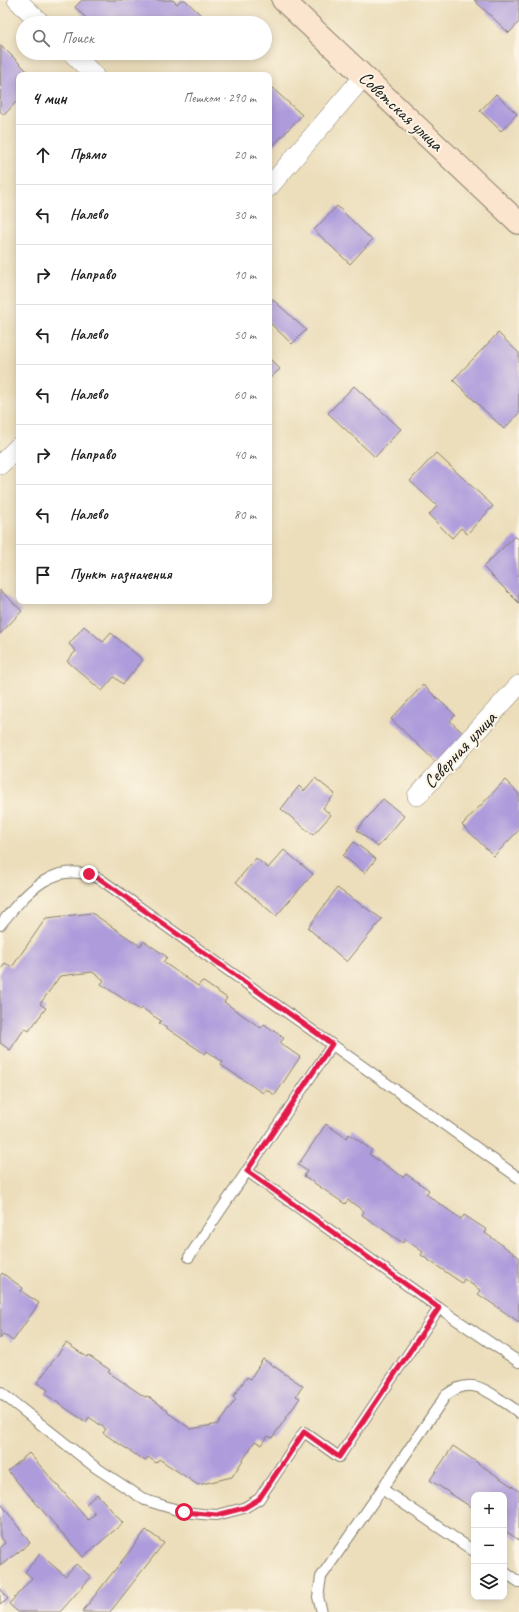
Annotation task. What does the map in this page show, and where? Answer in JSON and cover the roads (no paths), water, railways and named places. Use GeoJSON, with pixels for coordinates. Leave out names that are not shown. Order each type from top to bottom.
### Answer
{"type":"FeatureCollection","features":[{"type":"Feature","properties":{"kind":"street"},"geometry":{"type":"LineString","coordinates":[[17,0],[34,16]]}},
{"type":"Feature","properties":{"kind":"street","name":"Советская улица"},"geometry":{"type":"LineString","coordinates":[[283,0],[519,223]]}},
{"type":"Feature","properties":{"kind":"street"},"geometry":{"type":"LineString","coordinates":[[79,60],[91,72]]}},
{"type":"Feature","properties":{"kind":"street"},"geometry":{"type":"LineString","coordinates":[[272,183],[364,76]]}},
{"type":"Feature","properties":{"kind":"street"},"geometry":{"type":"LineString","coordinates":[[0,466],[16,449]]}},
{"type":"Feature","properties":{"kind":"street","name":"Северная улица"},"geometry":{"type":"LineString","coordinates":[[417,796],[519,685]]}},
{"type":"Feature","properties":{"kind":"lane"},"geometry":{"type":"LineString","coordinates":[[0,925],[20,900],[45,879],[59,874],[74,872],[89,874],[100,879],[519,1178]]}},
{"type":"Feature","properties":{"kind":"lane"},"geometry":{"type":"LineString","coordinates":[[189,1257],[332,1044]]}},
{"type":"Feature","properties":{"kind":"lane"},"geometry":{"type":"LineString","coordinates":[[247,1171],[439,1308],[519,1362]]}},
{"type":"Feature","properties":{"kind":"lane"},"geometry":{"type":"LineString","coordinates":[[0,1392],[95,1467],[145,1500],[184,1512],[217,1515],[244,1508],[259,1499],[304,1432],[339,1457],[439,1308]]}},
{"type":"Feature","properties":{"kind":"lane"},"geometry":{"type":"LineString","coordinates":[[322,1612],[318,1597],[321,1578],[446,1395],[454,1389],[464,1386],[474,1386],[485,1389],[519,1413]]}},
{"type":"Feature","properties":{"kind":"lane"},"geometry":{"type":"LineString","coordinates":[[382,1489],[471,1549]]}},
{"type":"Feature","properties":{"kind":"lane"},"geometry":{"type":"LineString","coordinates":[[507,1574],[519,1582]]}}]}
